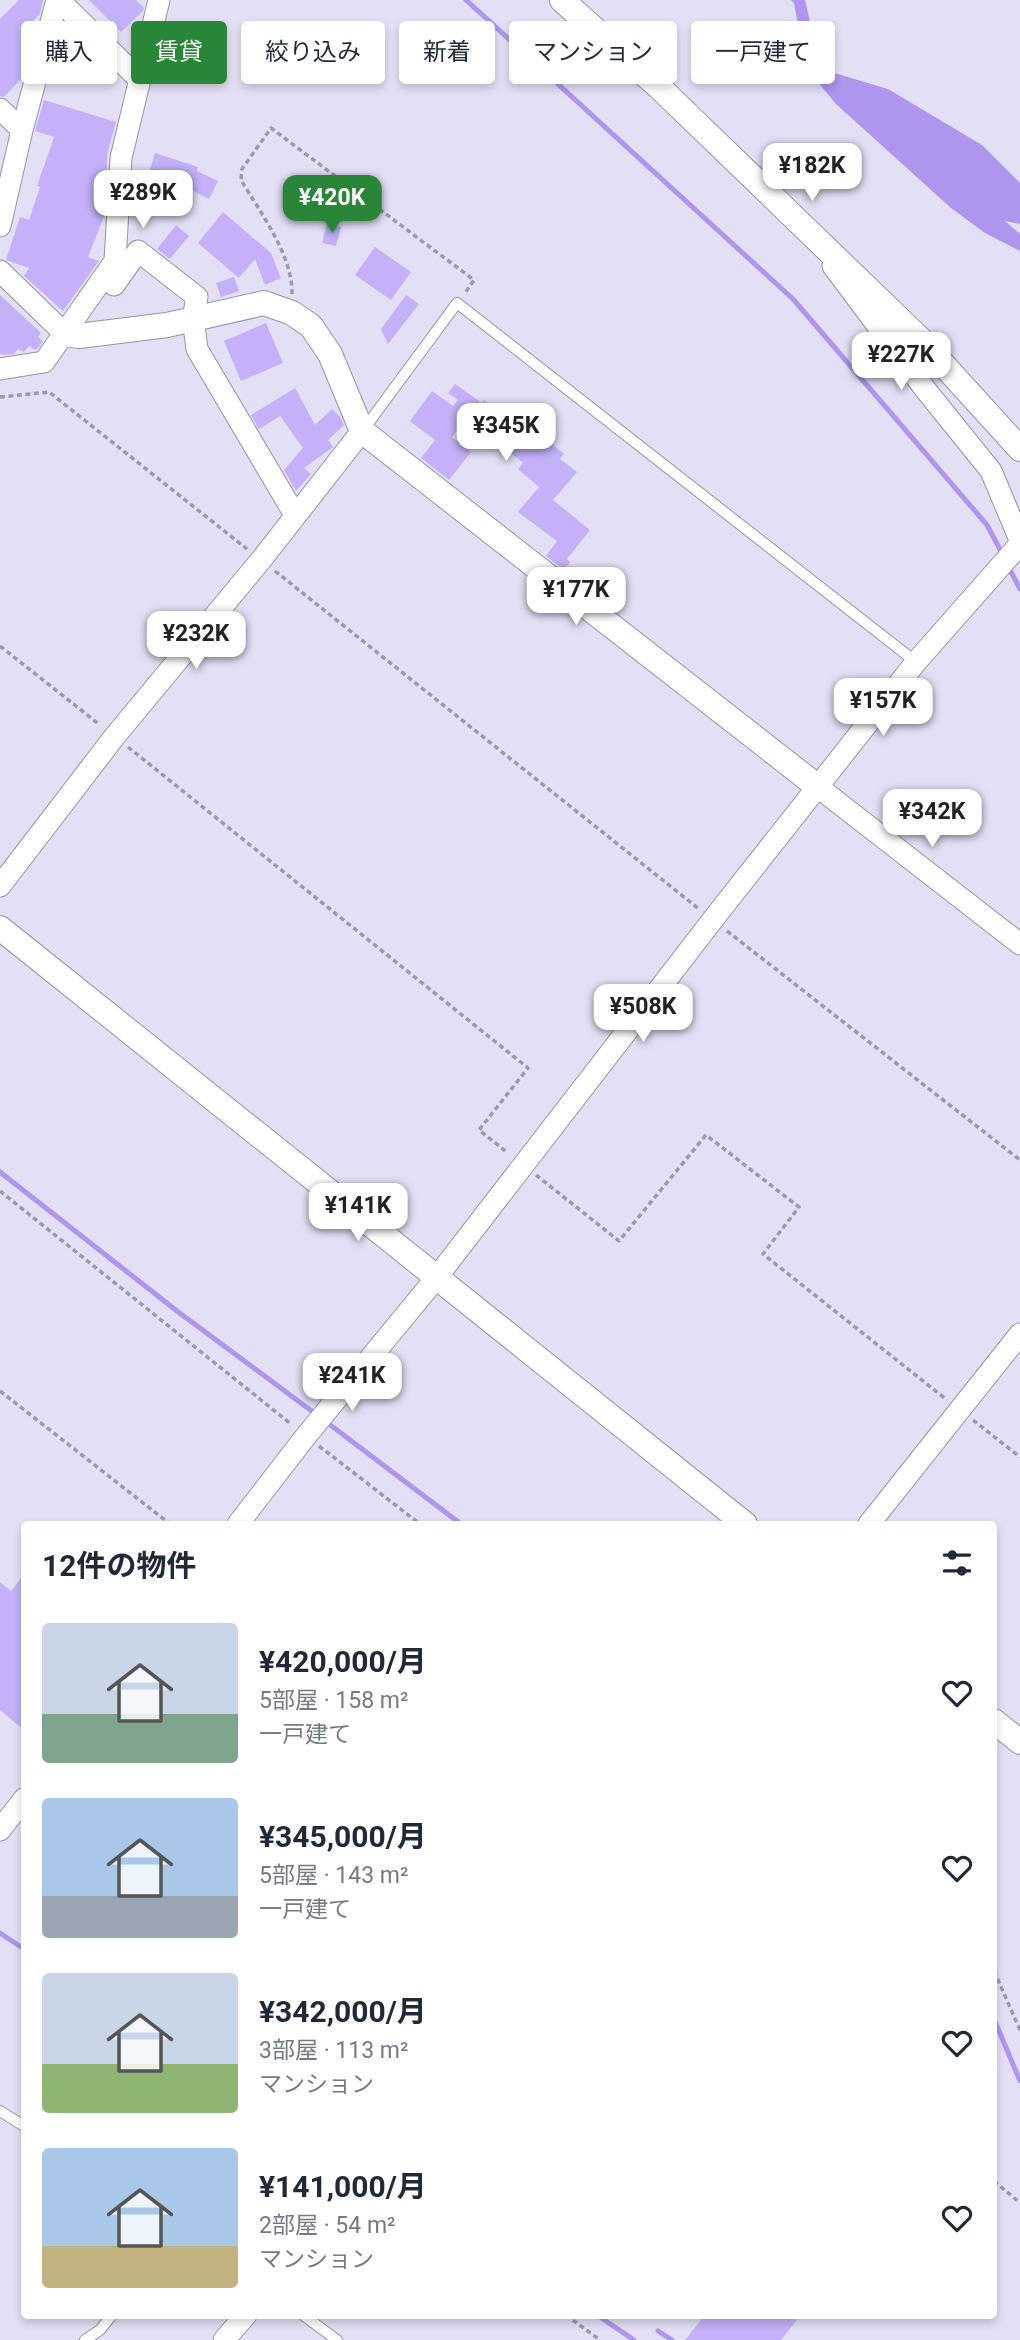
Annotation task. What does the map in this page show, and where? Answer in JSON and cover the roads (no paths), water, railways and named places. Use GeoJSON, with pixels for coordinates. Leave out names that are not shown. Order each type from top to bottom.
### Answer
{"type":"FeatureCollection","features":[{"type":"Feature","properties":{"kind":"street"},"geometry":{"type":"LineString","coordinates":[[0,226],[22,130],[58,0],[131,71]]}},
{"type":"Feature","properties":{"kind":"street"},"geometry":{"type":"LineString","coordinates":[[154,21],[159,0]]}},
{"type":"Feature","properties":{"kind":"street"},"geometry":{"type":"LineString","coordinates":[[562,0],[660,88],[921,340],[1020,449]]}},
{"type":"Feature","properties":{"kind":"street"},"geometry":{"type":"LineString","coordinates":[[72,335],[115,261],[121,158],[138,84]]}},
{"type":"Feature","properties":{"kind":"street"},"geometry":{"type":"LineString","coordinates":[[0,109],[22,130]]}},
{"type":"Feature","properties":{"kind":"street"},"geometry":{"type":"LineString","coordinates":[[240,1521],[306,1436],[437,1277],[916,662],[1020,542],[991,471],[925,389],[807,230]]}},
{"type":"Feature","properties":{"kind":"street"},"geometry":{"type":"LineString","coordinates":[[0,369],[44,362],[72,335],[138,251],[197,297],[193,319],[197,349],[295,515]]}},
{"type":"Feature","properties":{"kind":"street"},"geometry":{"type":"LineString","coordinates":[[0,271],[72,335],[167,325],[264,303],[292,313],[311,326],[330,354],[362,431],[1020,944]]}},
{"type":"Feature","properties":{"kind":"street"},"geometry":{"type":"LineString","coordinates":[[0,886],[115,736],[261,560],[362,431]]}},
{"type":"Feature","properties":{"kind":"street"},"geometry":{"type":"LineString","coordinates":[[0,928],[741,1521]]}},
{"type":"Feature","properties":{"kind":"street"},"geometry":{"type":"LineString","coordinates":[[871,1521],[1020,1335]]}},
{"type":"Feature","properties":{"kind":"street"},"geometry":{"type":"LineString","coordinates":[[997,1723],[1020,1742]]}},
{"type":"Feature","properties":{"kind":"street"},"geometry":{"type":"LineString","coordinates":[[0,1830],[21,1803]]}},
{"type":"Feature","properties":{"kind":"street"},"geometry":{"type":"LineString","coordinates":[[224,2340],[242,2319]]}},
{"type":"Feature","properties":{"kind":"lane"},"geometry":{"type":"LineString","coordinates":[[362,431],[457,303],[916,662]]}},
{"type":"Feature","properties":{"kind":"lane"},"geometry":{"type":"LineString","coordinates":[[0,2111],[21,2124]]}},
{"type":"Feature","properties":{"kind":"lane"},"geometry":{"type":"LineString","coordinates":[[85,2340],[100,2330],[109,2319]]}},
{"type":"Feature","properties":{"kind":"lane"},"geometry":{"type":"LineString","coordinates":[[308,2319],[337,2340]]}},
{"type":"Feature","properties":{"kind":"waterway"},"geometry":{"type":"LineString","coordinates":[[466,0],[793,299],[987,525],[1004,557]]}},
{"type":"Feature","properties":{"kind":"waterway"},"geometry":{"type":"LineString","coordinates":[[1008,566],[1020,589]]}},
{"type":"Feature","properties":{"kind":"waterway"},"geometry":{"type":"LineString","coordinates":[[0,1172],[177,1311],[317,1415]]}},
{"type":"Feature","properties":{"kind":"waterway"},"geometry":{"type":"LineString","coordinates":[[325,1421],[457,1521]]}},
{"type":"Feature","properties":{"kind":"waterway"},"geometry":{"type":"LineString","coordinates":[[0,1933],[21,1947]]}},
{"type":"Feature","properties":{"kind":"waterway"},"geometry":{"type":"LineString","coordinates":[[997,2026],[1020,2081]]}},
{"type":"Feature","properties":{"kind":"waterway"},"geometry":{"type":"LineString","coordinates":[[603,2319],[634,2340]]}},
{"type":"Feature","properties":{"kind":"waterway"},"geometry":{"type":"LineString","coordinates":[[658,2331],[672,2340]]}}]}
